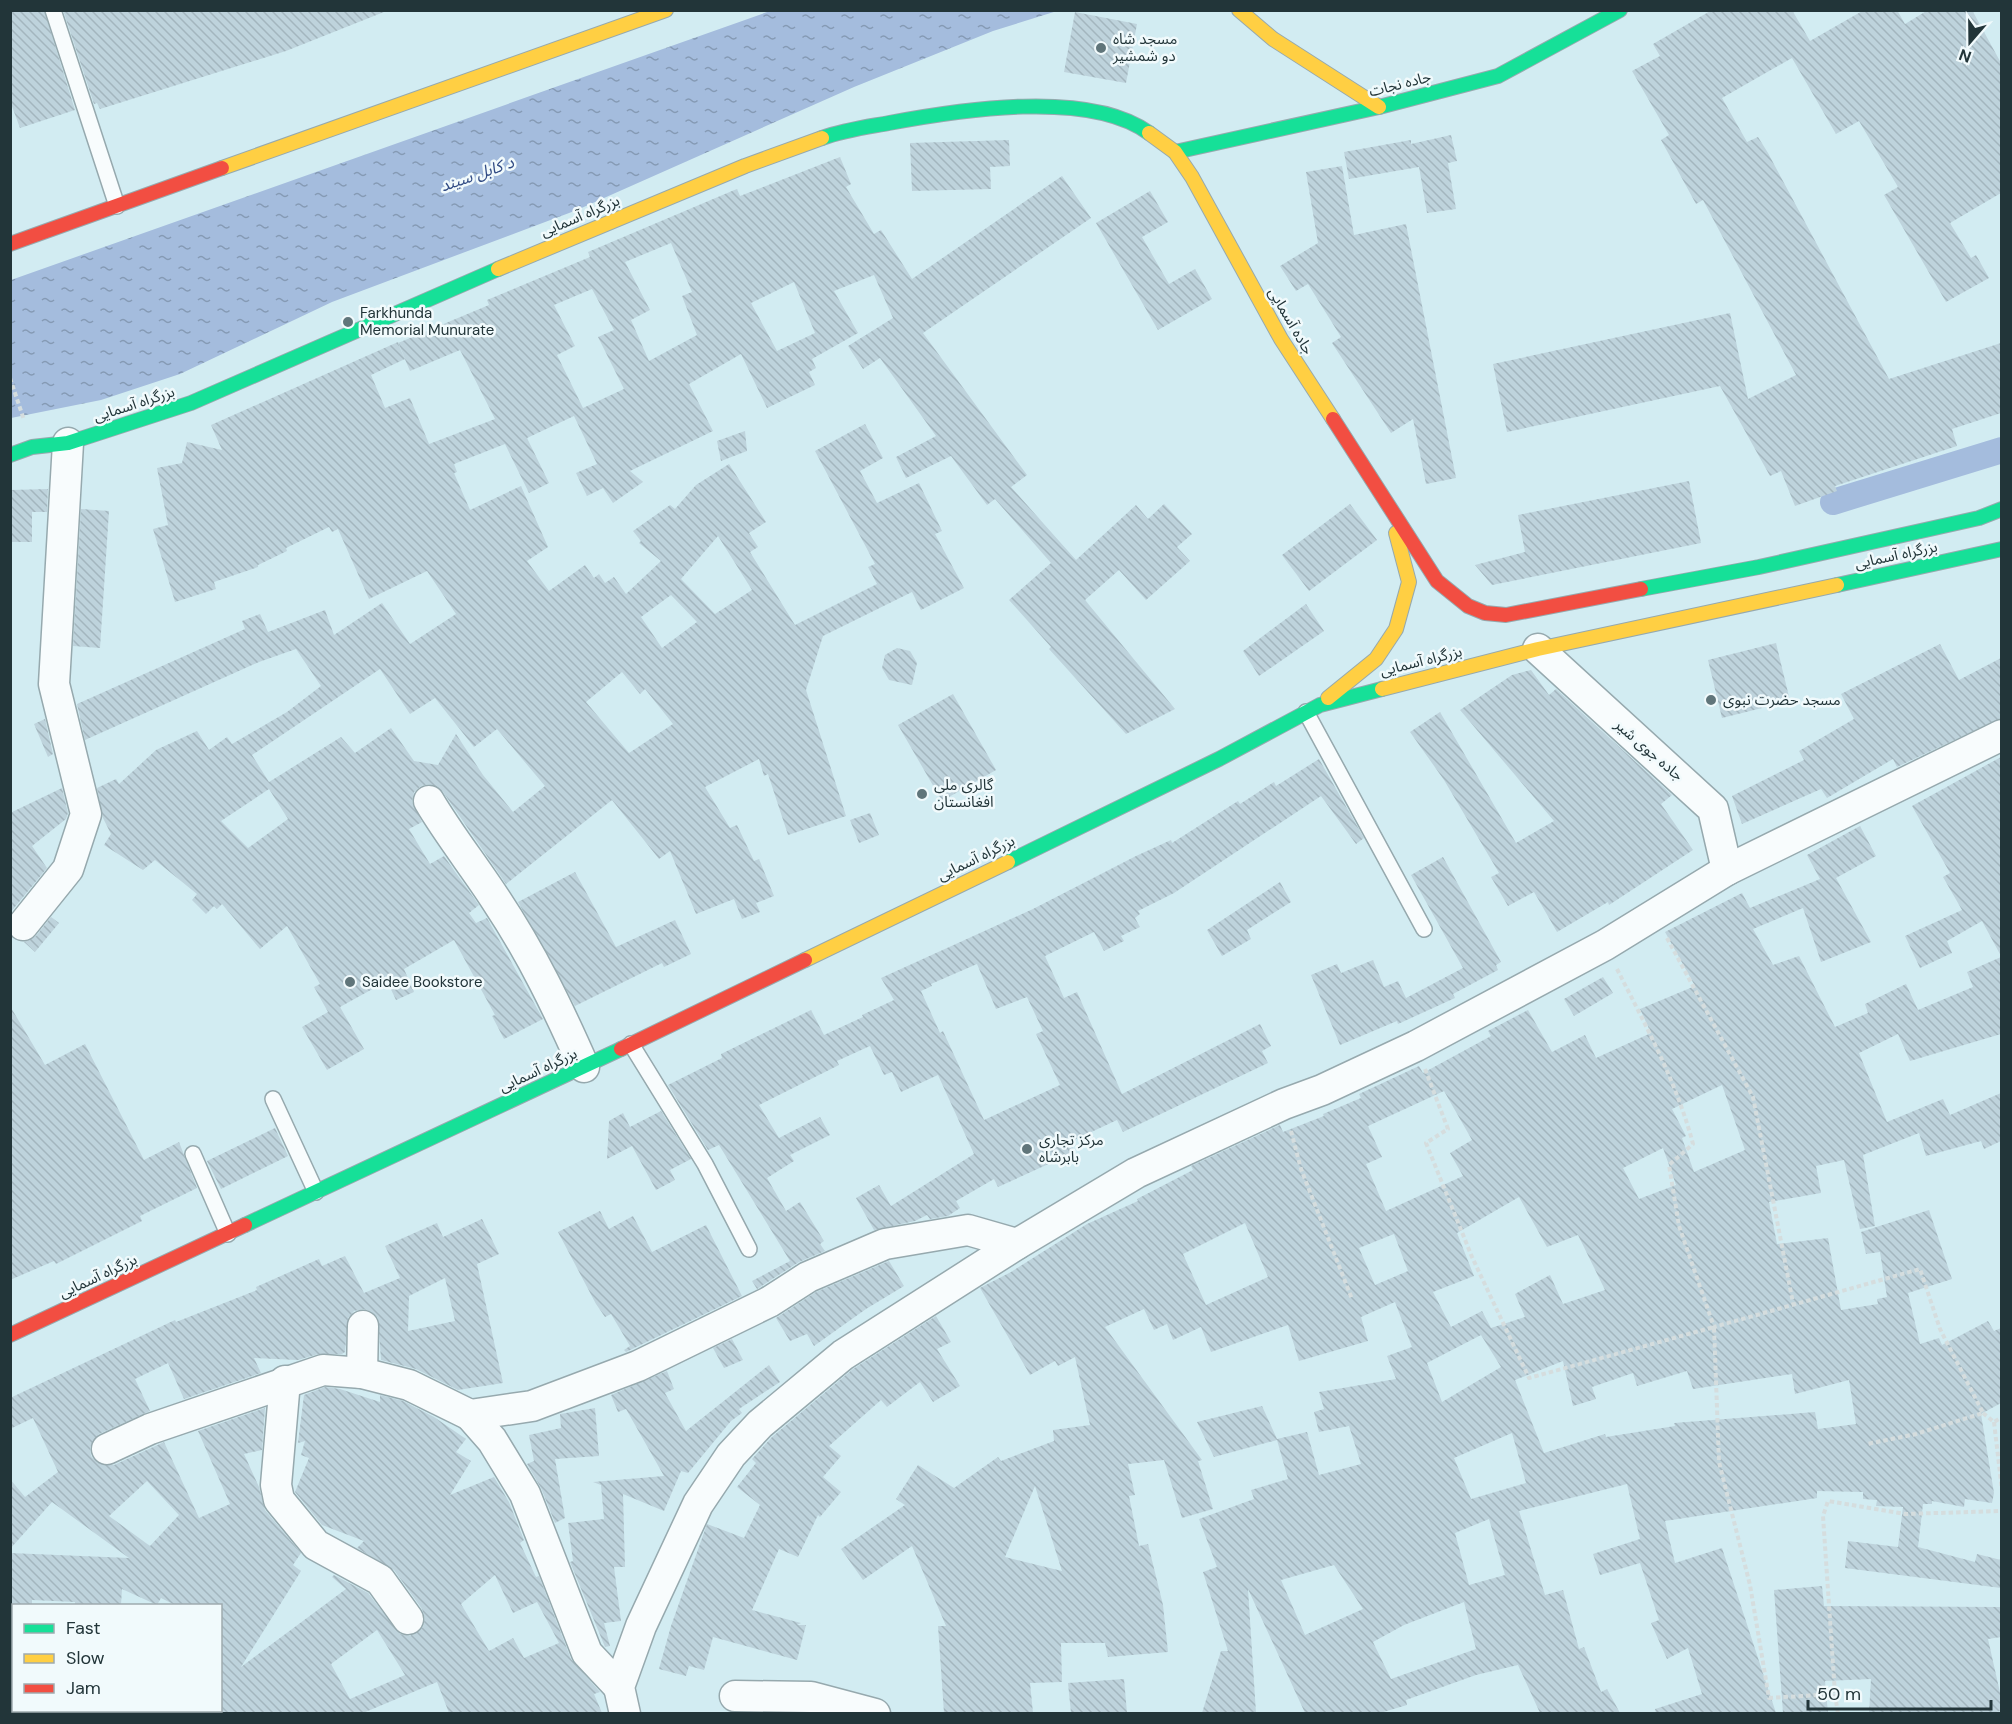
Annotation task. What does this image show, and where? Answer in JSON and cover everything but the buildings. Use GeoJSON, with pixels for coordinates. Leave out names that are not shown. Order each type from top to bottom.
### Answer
{"type":"FeatureCollection","features":[{"type":"Feature","properties":{"kind":"main road"},"geometry":{"type":"LineString","coordinates":[[10,244],[666,10]]}},
{"type":"Feature","properties":{"kind":"main road"},"geometry":{"type":"LineString","coordinates":[[1239,10],[1273,39],[1379,107]]}},
{"type":"Feature","properties":{"kind":"main road","name":"جاده نجات"},"geometry":{"type":"LineString","coordinates":[[1175,152],[1379,107],[1498,76],[1620,10]]}},
{"type":"Feature","properties":{"kind":"main road","name":"بزرگراه آسمایی"},"geometry":{"type":"LineString","coordinates":[[10,455],[32,447],[68,443],[191,403],[585,231],[745,166],[836,133],[922,117],[983,110],[1059,108],[1099,112],[1135,123],[1175,152]]}},
{"type":"Feature","properties":{"kind":"main road","name":"جاده آسمایی"},"geometry":{"type":"LineString","coordinates":[[1175,152],[1192,177],[1281,339],[1387,502]]}},
{"type":"Feature","properties":{"kind":"main road"},"geometry":{"type":"LineString","coordinates":[[1313,708],[1376,659],[1396,630],[1409,582],[1387,502]]}},
{"type":"Feature","properties":{"kind":"main road","name":"بزرگراه آسمایی"},"geometry":{"type":"LineString","coordinates":[[1387,502],[1437,581],[1453,598],[1486,615],[1506,615],[1759,567],[1979,518],[2001,509]]}},
{"type":"Feature","properties":{"kind":"main road","name":"بزرگراه آسمایی"},"geometry":{"type":"LineString","coordinates":[[10,1335],[584,1067],[1219,759],[1313,708],[1538,649],[2001,549]]}},
{"type":"Feature","properties":{"kind":"street"},"geometry":{"type":"LineString","coordinates":[[23,926],[68,869],[86,814],[54,684],[68,443]]}},
{"type":"Feature","properties":{"kind":"street","name":"جاده جوی شیر"},"geometry":{"type":"LineString","coordinates":[[1538,649],[1713,809],[1727,870]]}},
{"type":"Feature","properties":{"kind":"street"},"geometry":{"type":"LineString","coordinates":[[622,1700],[641,1626],[698,1504],[731,1455],[760,1424],[843,1355],[1017,1244],[1136,1173],[1416,1046],[1605,945],[1727,870],[2001,735]]}},
{"type":"Feature","properties":{"kind":"street"},"geometry":{"type":"LineString","coordinates":[[429,801],[445,829],[496,899],[553,995],[584,1067]]}},
{"type":"Feature","properties":{"kind":"street"},"geometry":{"type":"LineString","coordinates":[[470,1415],[532,1406],[638,1366],[769,1302],[808,1277],[885,1244],[968,1230],[1017,1244]]}},
{"type":"Feature","properties":{"kind":"street"},"geometry":{"type":"LineString","coordinates":[[362,1373],[363,1326]]}},
{"type":"Feature","properties":{"kind":"street"},"geometry":{"type":"LineString","coordinates":[[107,1449],[150,1429],[285,1381],[323,1370],[362,1373],[409,1385],[470,1415],[492,1440],[525,1494],[582,1634],[587,1653],[622,1700]]}},
{"type":"Feature","properties":{"kind":"street"},"geometry":{"type":"LineString","coordinates":[[285,1381],[276,1485],[279,1500],[316,1545],[380,1580],[408,1619]]}},
{"type":"Feature","properties":{"kind":"street"},"geometry":{"type":"LineString","coordinates":[[735,1696],[811,1697],[875,1713]]}},
{"type":"Feature","properties":{"kind":"lane"},"geometry":{"type":"LineString","coordinates":[[53,10],[117,206]]}},
{"type":"Feature","properties":{"kind":"lane"},"geometry":{"type":"LineString","coordinates":[[1313,708],[1424,929]]}},
{"type":"Feature","properties":{"kind":"lane"},"geometry":{"type":"LineString","coordinates":[[631,1044],[705,1164],[749,1249]]}},
{"type":"Feature","properties":{"kind":"lane"},"geometry":{"type":"LineString","coordinates":[[273,1099],[316,1192]]}},
{"type":"Feature","properties":{"kind":"lane"},"geometry":{"type":"LineString","coordinates":[[193,1154],[228,1234]]}},
{"type":"Feature","properties":{"kind":"path"},"geometry":{"type":"LineString","coordinates":[[10,378],[26,424]]}},
{"type":"Feature","properties":{"kind":"path"},"geometry":{"type":"LineString","coordinates":[[1654,914],[1753,1097],[1793,1303]]}},
{"type":"Feature","properties":{"kind":"path"},"geometry":{"type":"LineString","coordinates":[[1605,945],[1651,1035],[1688,1123],[1694,1144],[1669,1165],[1679,1226],[1714,1327],[1719,1462],[1750,1585],[1769,1698],[1835,1694]]}},
{"type":"Feature","properties":{"kind":"path"},"geometry":{"type":"LineString","coordinates":[[1416,1046],[1448,1129],[1426,1143],[1472,1257],[1529,1378],[1920,1269],[1940,1329],[1983,1413],[1994,1422],[2001,1490]]}},
{"type":"Feature","properties":{"kind":"path"},"geometry":{"type":"LineString","coordinates":[[1284,1104],[1301,1168],[1352,1299]]}},
{"type":"Feature","properties":{"kind":"path"},"geometry":{"type":"LineString","coordinates":[[1867,1444],[1916,1434],[1983,1413]]}},
{"type":"Feature","properties":{"kind":"path"},"geometry":{"type":"LineString","coordinates":[[1994,1422],[2001,1417]]}},
{"type":"Feature","properties":{"kind":"path"},"geometry":{"type":"LineString","coordinates":[[1838,1713],[1822,1516],[1828,1501],[1905,1514],[2001,1511]]}},
{"type":"Feature","properties":{"kind":"water","name":"د کابل سيند"},"geometry":{"type":"Polygon","coordinates":[[[770,11],[1057,11],[993,31],[854,87],[577,210],[332,302],[180,374],[101,400],[11,418],[11,280],[770,11]]]}},
{"type":"Feature","properties":{"kind":"waterway"},"geometry":{"type":"LineString","coordinates":[[1833,502],[2002,450]]}},
{"type":"Feature","properties":{"kind":"traffic: fast"},"geometry":{"type":"LineString","coordinates":[[1175,152],[1379,107],[1498,76],[1620,10]]}},
{"type":"Feature","properties":{"kind":"traffic: fast"},"geometry":{"type":"LineString","coordinates":[[822,138],[856,129],[918,118],[986,109],[1023,107],[1059,107],[1093,111],[1123,119],[1149,133]]}},
{"type":"Feature","properties":{"kind":"traffic: fast"},"geometry":{"type":"LineString","coordinates":[[10,455],[32,447],[68,443],[191,403],[498,269]]}},
{"type":"Feature","properties":{"kind":"traffic: fast"},"geometry":{"type":"LineString","coordinates":[[1641,589],[1759,567],[1979,518],[2002,509]]}},
{"type":"Feature","properties":{"kind":"traffic: fast"},"geometry":{"type":"LineString","coordinates":[[1837,585],[2002,549]]}},
{"type":"Feature","properties":{"kind":"traffic: fast"},"geometry":{"type":"LineString","coordinates":[[1008,862],[1219,759],[1320,705],[1382,689]]}},
{"type":"Feature","properties":{"kind":"traffic: fast"},"geometry":{"type":"LineString","coordinates":[[245,1225],[621,1049]]}},
{"type":"Feature","properties":{"kind":"traffic: slow"},"geometry":{"type":"LineString","coordinates":[[222,168],[666,10]]}},
{"type":"Feature","properties":{"kind":"traffic: slow"},"geometry":{"type":"LineString","coordinates":[[1239,10],[1273,39],[1379,107]]}},
{"type":"Feature","properties":{"kind":"traffic: slow"},"geometry":{"type":"LineString","coordinates":[[1149,133],[1175,152],[1192,177],[1281,339],[1333,419]]}},
{"type":"Feature","properties":{"kind":"traffic: slow"},"geometry":{"type":"LineString","coordinates":[[498,269],[745,166],[822,138]]}},
{"type":"Feature","properties":{"kind":"traffic: slow"},"geometry":{"type":"LineString","coordinates":[[1328,698],[1376,659],[1396,629],[1409,582],[1396,533]]}},
{"type":"Feature","properties":{"kind":"traffic: slow"},"geometry":{"type":"LineString","coordinates":[[1382,689],[1538,649],[1837,585]]}},
{"type":"Feature","properties":{"kind":"traffic: slow"},"geometry":{"type":"LineString","coordinates":[[805,960],[1008,862]]}},
{"type":"Feature","properties":{"kind":"traffic: jam"},"geometry":{"type":"LineString","coordinates":[[10,244],[222,168]]}},
{"type":"Feature","properties":{"kind":"traffic: jam"},"geometry":{"type":"LineString","coordinates":[[1333,419],[1437,581],[1468,606],[1485,613],[1506,615],[1641,589]]}},
{"type":"Feature","properties":{"kind":"traffic: jam"},"geometry":{"type":"LineString","coordinates":[[621,1049],[805,960]]}},
{"type":"Feature","properties":{"kind":"traffic: jam"},"geometry":{"type":"LineString","coordinates":[[10,1335],[245,1225]]}},
{"type":"Feature","properties":{"kind":"place","name":"مسجد شاه دو شمشیر"},"geometry":{"type":"Point","coordinates":[1101,48]}},
{"type":"Feature","properties":{"kind":"place","name":"Farkhunda Memorial Munurate"},"geometry":{"type":"Point","coordinates":[348,322]}},
{"type":"Feature","properties":{"kind":"place","name":"مسجد حضرت نبوی"},"geometry":{"type":"Point","coordinates":[1711,700]}},
{"type":"Feature","properties":{"kind":"place","name":"گالری ملی افغانستان"},"geometry":{"type":"Point","coordinates":[922,794]}},
{"type":"Feature","properties":{"kind":"place","name":"Saidee Bookstore"},"geometry":{"type":"Point","coordinates":[350,982]}},
{"type":"Feature","properties":{"kind":"place","name":"مرکز تجاری بابرشاه"},"geometry":{"type":"Point","coordinates":[1027,1149]}}]}
